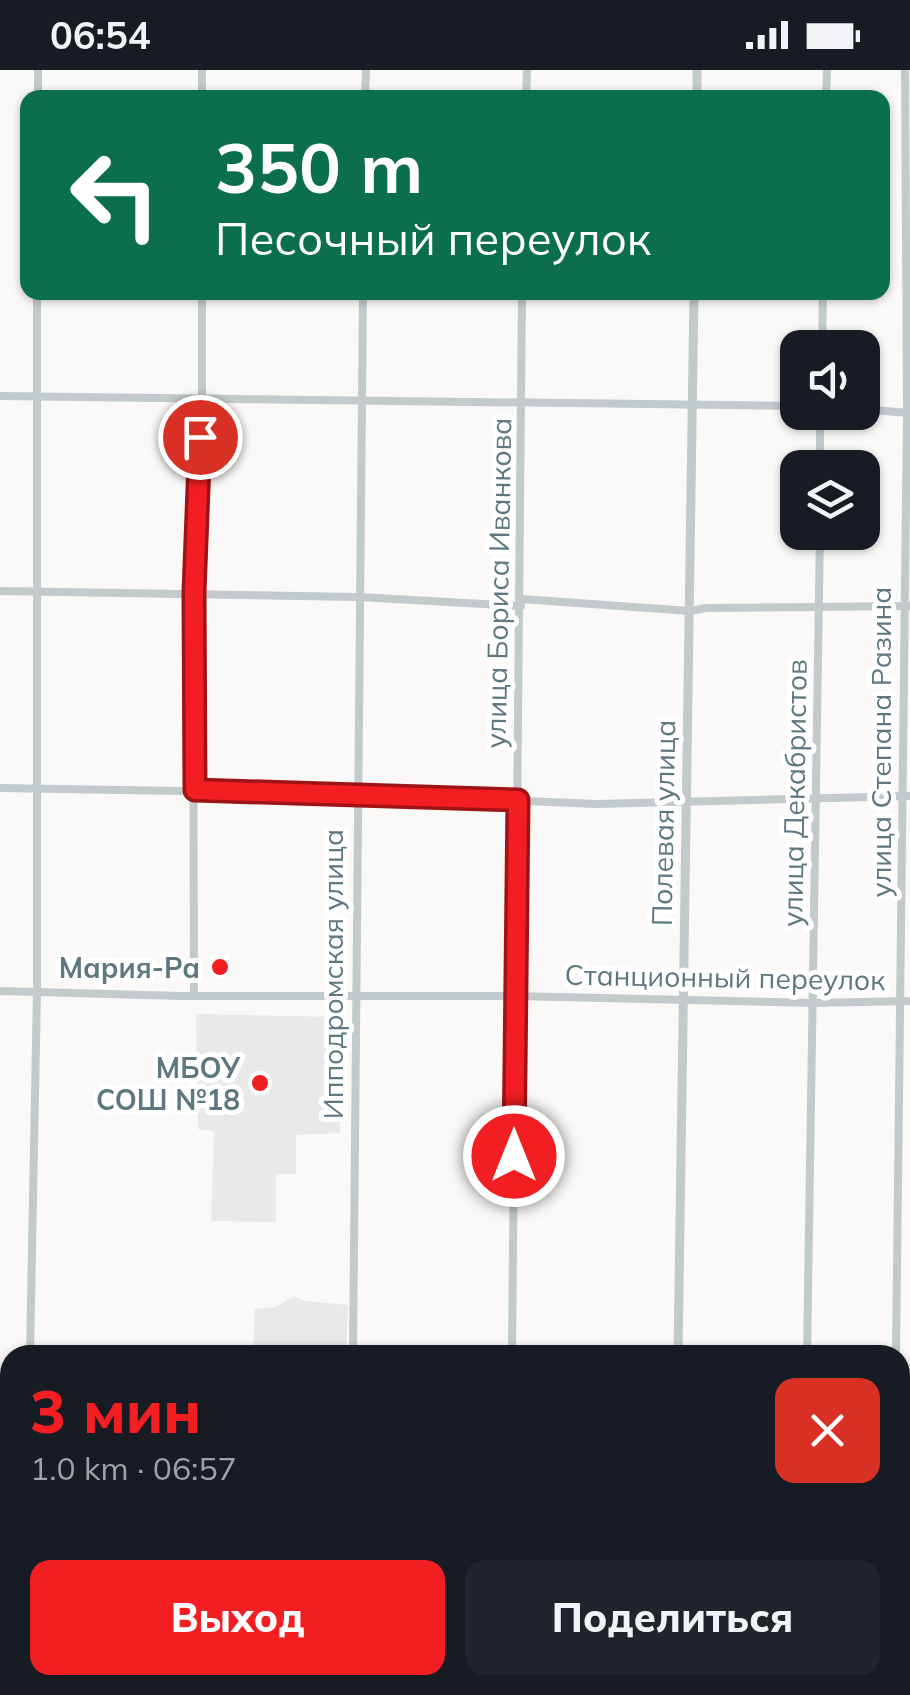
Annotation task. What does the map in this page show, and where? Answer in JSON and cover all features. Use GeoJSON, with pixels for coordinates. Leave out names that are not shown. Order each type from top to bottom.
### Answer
{"type":"FeatureCollection","features":[{"type":"Feature","properties":{"kind":"street","name":"улица Степана Разина"},"geometry":{"type":"LineString","coordinates":[[896,1345],[906,1001],[905,70]]}},
{"type":"Feature","properties":{"kind":"street"},"geometry":{"type":"LineString","coordinates":[[30,1345],[37,991],[37,300]]}},
{"type":"Feature","properties":{"kind":"street"},"geometry":{"type":"LineString","coordinates":[[194,996],[194,592],[202,300]]}},
{"type":"Feature","properties":{"kind":"street","name":"Ипподромская улица"},"geometry":{"type":"LineString","coordinates":[[353,1345],[363,300]]}},
{"type":"Feature","properties":{"kind":"street","name":"улица Бориса Иванкова"},"geometry":{"type":"LineString","coordinates":[[512,1345],[522,300]]}},
{"type":"Feature","properties":{"kind":"street","name":"Полевая улица"},"geometry":{"type":"LineString","coordinates":[[678,1345],[694,300]]}},
{"type":"Feature","properties":{"kind":"street"},"geometry":{"type":"LineString","coordinates":[[822,300],[822,330]]}},
{"type":"Feature","properties":{"kind":"street"},"geometry":{"type":"LineString","coordinates":[[0,396],[780,406]]}},
{"type":"Feature","properties":{"kind":"street"},"geometry":{"type":"LineString","coordinates":[[880,411],[908,413]]}},
{"type":"Feature","properties":{"kind":"street","name":"улица Декабристов"},"geometry":{"type":"LineString","coordinates":[[807,1345],[820,550]]}},
{"type":"Feature","properties":{"kind":"street"},"geometry":{"type":"LineString","coordinates":[[0,590],[359,597],[690,611],[906,606]]}},
{"type":"Feature","properties":{"kind":"street"},"geometry":{"type":"LineString","coordinates":[[0,788],[356,794],[597,804],[906,796]]}},
{"type":"Feature","properties":{"kind":"street","name":"Станционный переулок"},"geometry":{"type":"LineString","coordinates":[[0,991],[813,1003],[906,1001]]}},
{"type":"Feature","properties":{"kind":"shaded area"},"geometry":{"type":"Polygon","coordinates":[[[196,1014],[340,1017],[340,1133],[296,1135],[296,1174],[276,1174],[276,1222],[211,1221],[214,1131],[198,1129],[196,1014]]]}},
{"type":"Feature","properties":{"kind":"shaded area"},"geometry":{"type":"Polygon","coordinates":[[[294,1296],[305,1301],[348,1305],[346,1345],[253,1345],[255,1309],[276,1307],[294,1296]]]}},
{"type":"Feature","properties":{"kind":"place","name":"Мария-Ра"},"geometry":{"type":"Point","coordinates":[220,967]}},
{"type":"Feature","properties":{"kind":"place","name":"МБОУ СОШ №18"},"geometry":{"type":"Point","coordinates":[260,1083]}},
{"type":"Feature","properties":{"kind":"route"},"geometry":{"type":"LineString","coordinates":[[200,437],[194,592],[195,790],[518,800],[514,1156]]}}]}
